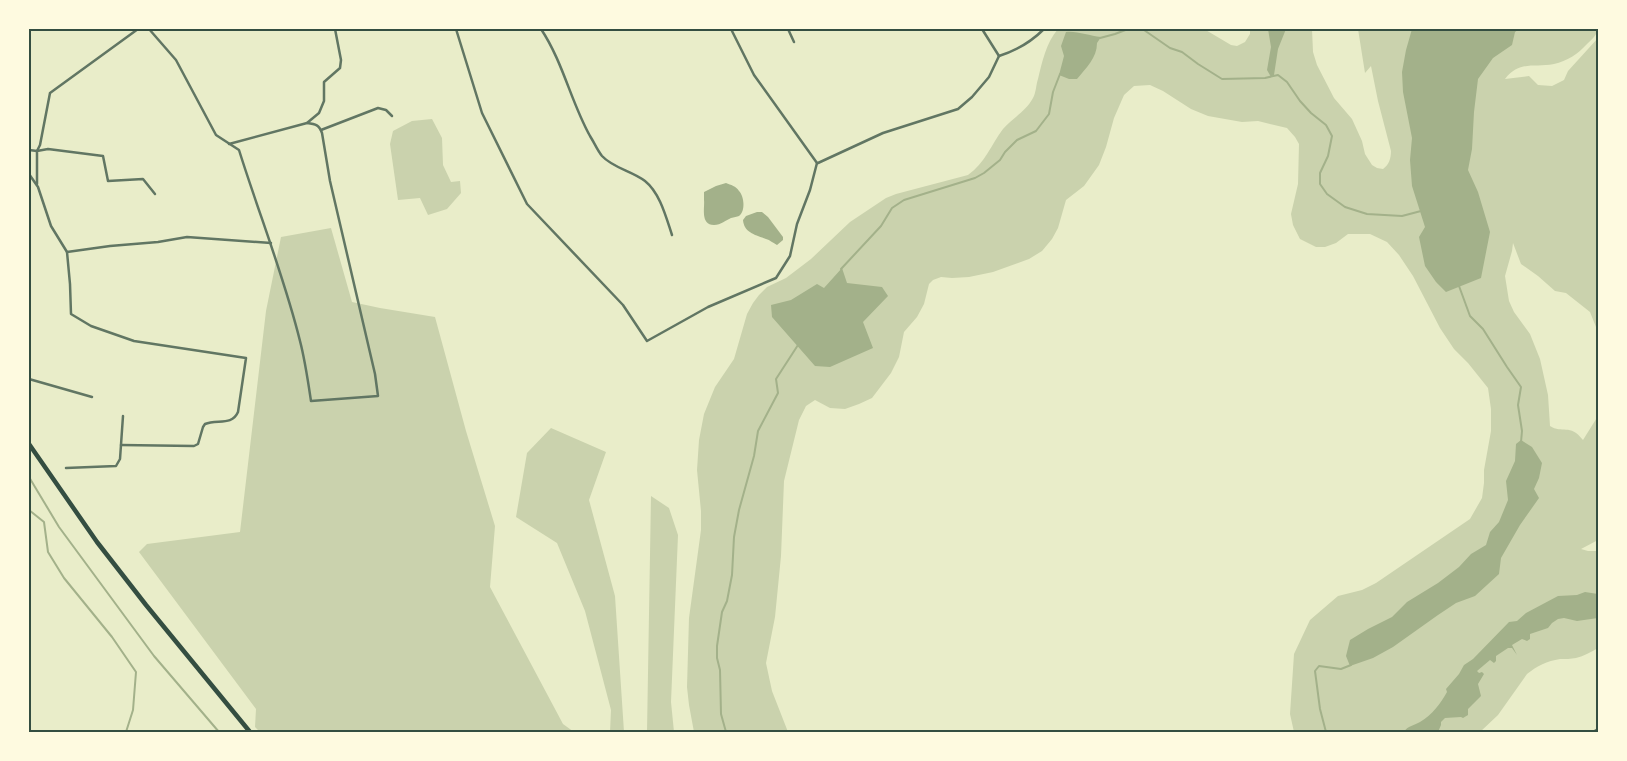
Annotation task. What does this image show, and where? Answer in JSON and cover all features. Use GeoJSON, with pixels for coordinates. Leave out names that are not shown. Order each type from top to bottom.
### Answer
{"type":"FeatureCollection","features":[{"type":"Feature","properties":{"kind":"highway"},"geometry":{"type":"LineString","coordinates":[[29,444],[81,520],[128,582],[250,732]]}},
{"type":"Feature","properties":{"kind":"street"},"geometry":{"type":"LineString","coordinates":[[37,186],[37,151],[40,145],[50,94],[138,29]]}},
{"type":"Feature","properties":{"kind":"street"},"geometry":{"type":"LineString","coordinates":[[148,29],[176,60],[216,135],[229,144],[239,150],[257,207],[271,243],[300,342],[311,401],[378,396],[375,374],[330,181],[320,127],[316,124],[308,123],[229,144]]}},
{"type":"Feature","properties":{"kind":"street"},"geometry":{"type":"LineString","coordinates":[[308,123],[319,113],[324,100],[324,82],[340,68],[341,60],[335,29]]}},
{"type":"Feature","properties":{"kind":"street"},"geometry":{"type":"LineString","coordinates":[[456,29],[482,113],[527,204],[623,305],[647,341],[708,307],[776,278],[790,256],[797,224],[810,190],[817,163]]}},
{"type":"Feature","properties":{"kind":"street"},"geometry":{"type":"LineString","coordinates":[[541,29],[551,44],[582,121],[602,156],[644,181],[654,191],[672,235]]}},
{"type":"Feature","properties":{"kind":"street"},"geometry":{"type":"LineString","coordinates":[[730,29],[754,75],[817,163]]}},
{"type":"Feature","properties":{"kind":"street"},"geometry":{"type":"LineString","coordinates":[[788,29],[794,42]]}},
{"type":"Feature","properties":{"kind":"street"},"geometry":{"type":"LineString","coordinates":[[817,163],[883,133],[958,109],[990,77],[998,61],[999,56],[982,29]]}},
{"type":"Feature","properties":{"kind":"street"},"geometry":{"type":"LineString","coordinates":[[999,56],[1025,44],[1044,29]]}},
{"type":"Feature","properties":{"kind":"street"},"geometry":{"type":"LineString","coordinates":[[321,130],[378,108],[386,110],[392,116]]}},
{"type":"Feature","properties":{"kind":"street"},"geometry":{"type":"LineString","coordinates":[[29,150],[48,149],[104,156],[108,181],[143,179],[155,194]]}},
{"type":"Feature","properties":{"kind":"street"},"geometry":{"type":"LineString","coordinates":[[29,174],[37,186],[50,226],[67,252],[71,314],[113,335],[134,341],[246,358],[236,417],[228,421],[206,424],[203,427],[198,444],[194,446],[121,445]]}},
{"type":"Feature","properties":{"kind":"street"},"geometry":{"type":"LineString","coordinates":[[67,252],[187,237],[271,243]]}},
{"type":"Feature","properties":{"kind":"street"},"geometry":{"type":"LineString","coordinates":[[29,379],[92,396]]}},
{"type":"Feature","properties":{"kind":"street"},"geometry":{"type":"LineString","coordinates":[[66,468],[116,466],[120,459],[123,416]]}},
{"type":"Feature","properties":{"kind":"street"},"geometry":{"type":"LineString","coordinates":[[1593,732],[1598,729]]}},
{"type":"Feature","properties":{"kind":"shaded area"},"geometry":{"type":"Polygon","coordinates":[[[1058,29],[1204,29],[1231,45],[1237,46],[1245,42],[1250,34],[1250,29],[1312,29],[1313,52],[1317,65],[1334,98],[1352,119],[1362,141],[1365,154],[1372,165],[1383,169],[1389,161],[1391,151],[1371,66],[1365,73],[1358,29],[1598,29],[1597,33],[1584,48],[1568,59],[1554,64],[1522,67],[1516,69],[1505,79],[1529,76],[1538,85],[1552,86],[1564,80],[1568,71],[1598,38],[1598,332],[1590,312],[1566,293],[1555,291],[1521,264],[1513,243],[1505,276],[1509,301],[1514,312],[1530,334],[1540,359],[1548,395],[1550,426],[1570,430],[1583,440],[1598,416],[1598,540],[1581,549],[1598,551],[1598,648],[1576,658],[1560,659],[1538,666],[1527,674],[1498,715],[1480,732],[1294,732],[1290,714],[1294,654],[1310,620],[1338,596],[1362,590],[1376,583],[1470,519],[1482,498],[1484,470],[1491,431],[1491,409],[1488,388],[1454,349],[1440,328],[1413,276],[1399,255],[1387,242],[1370,234],[1348,234],[1336,243],[1325,247],[1316,247],[1300,239],[1293,225],[1291,214],[1298,184],[1299,144],[1287,128],[1258,121],[1242,122],[1208,116],[1191,109],[1150,85],[1134,86],[1124,95],[1114,118],[1099,165],[1084,186],[1066,200],[1058,228],[1042,251],[1029,259],[993,272],[969,277],[941,277],[933,280],[929,284],[924,304],[917,317],[904,332],[899,357],[891,373],[872,398],[845,409],[830,408],[815,400],[806,406],[799,420],[784,481],[781,556],[775,617],[766,663],[772,691],[788,732],[694,732],[687,687],[689,618],[701,530],[697,470],[699,440],[704,414],[715,387],[734,359],[747,314],[753,303],[767,287],[786,278],[811,259],[850,222],[886,198],[968,175],[974,170],[1003,129],[1023,111],[1033,98],[1045,53],[1050,40],[1058,29]]]}},
{"type":"Feature","properties":{"kind":"shaded area"},"geometry":{"type":"Polygon","coordinates":[[[1268,29],[1286,29],[1278,49],[1274,75],[1271,77],[1267,70],[1271,47],[1268,29]]]}},
{"type":"Feature","properties":{"kind":"shaded area"},"geometry":{"type":"Polygon","coordinates":[[[1412,29],[1519,29],[1515,32],[1512,45],[1493,58],[1478,79],[1472,149],[1468,170],[1478,192],[1490,232],[1481,278],[1446,292],[1425,266],[1419,237],[1425,227],[1412,186],[1410,160],[1412,138],[1403,92],[1402,72],[1412,29]]]}},
{"type":"Feature","properties":{"kind":"shaded area"},"geometry":{"type":"Polygon","coordinates":[[[1066,32],[1101,37],[1097,43],[1093,58],[1077,79],[1069,79],[1059,75],[1064,56],[1061,46],[1066,32]]]}},
{"type":"Feature","properties":{"kind":"shaded area"},"geometry":{"type":"Polygon","coordinates":[[[432,119],[442,138],[443,165],[451,182],[460,181],[461,193],[447,209],[428,215],[420,198],[398,200],[390,144],[393,131],[412,121],[432,119]]]}},
{"type":"Feature","properties":{"kind":"shaded area"},"geometry":{"type":"Polygon","coordinates":[[[726,183],[738,189],[741,193],[744,204],[743,211],[738,216],[719,224],[710,224],[704,215],[704,192],[726,183]]]}},
{"type":"Feature","properties":{"kind":"shaded area"},"geometry":{"type":"Polygon","coordinates":[[[762,212],[768,217],[783,237],[783,240],[777,245],[751,233],[746,228],[743,220],[746,216],[762,212]]]}},
{"type":"Feature","properties":{"kind":"shaded area"},"geometry":{"type":"Polygon","coordinates":[[[331,228],[352,302],[435,317],[466,431],[495,526],[490,587],[563,724],[574,732],[260,732],[255,727],[256,709],[139,552],[147,544],[240,532],[266,311],[281,237],[331,228]]]}},
{"type":"Feature","properties":{"kind":"shaded area"},"geometry":{"type":"Polygon","coordinates":[[[842,268],[847,283],[882,287],[888,296],[863,322],[873,348],[830,367],[815,366],[772,317],[771,305],[791,300],[817,284],[824,288],[842,268]]]}},
{"type":"Feature","properties":{"kind":"shaded area"},"geometry":{"type":"Polygon","coordinates":[[[551,428],[606,452],[589,500],[615,596],[624,732],[610,732],[611,710],[585,611],[557,543],[516,517],[527,453],[551,428]]]}},
{"type":"Feature","properties":{"kind":"shaded area"},"geometry":{"type":"Polygon","coordinates":[[[1521,440],[1532,447],[1542,463],[1539,478],[1534,489],[1539,498],[1520,525],[1501,558],[1499,574],[1475,596],[1456,603],[1393,647],[1373,658],[1350,666],[1346,656],[1350,640],[1392,617],[1407,602],[1438,583],[1459,567],[1471,554],[1486,545],[1490,532],[1499,522],[1508,500],[1506,481],[1515,461],[1516,444],[1521,440]]]}},
{"type":"Feature","properties":{"kind":"shaded area"},"geometry":{"type":"Polygon","coordinates":[[[651,496],[669,508],[678,535],[671,702],[674,732],[647,732],[651,496]]]}},
{"type":"Feature","properties":{"kind":"shaded area"},"geometry":{"type":"Polygon","coordinates":[[[1585,592],[1598,594],[1598,618],[1577,621],[1564,618],[1558,619],[1548,628],[1530,634],[1530,639],[1527,641],[1522,639],[1512,645],[1517,655],[1512,648],[1508,648],[1496,656],[1494,663],[1490,660],[1477,671],[1484,674],[1478,684],[1481,696],[1468,709],[1468,715],[1463,718],[1445,718],[1441,722],[1438,732],[1404,732],[1407,728],[1425,719],[1439,705],[1447,692],[1446,689],[1464,665],[1473,659],[1509,622],[1517,621],[1526,613],[1558,596],[1577,595],[1585,592]]]}},
{"type":"Feature","properties":{"kind":"waterway"},"geometry":{"type":"LineString","coordinates":[[1100,38],[1128,29]]}},
{"type":"Feature","properties":{"kind":"waterway"},"geometry":{"type":"LineString","coordinates":[[1132,29],[1144,30],[1170,48],[1182,52],[1222,79],[1265,78],[1278,75],[1287,82],[1311,113],[1326,125],[1332,136],[1328,156],[1320,173],[1320,184],[1327,194],[1345,207],[1367,214],[1402,216],[1421,211]]}},
{"type":"Feature","properties":{"kind":"waterway"},"geometry":{"type":"LineString","coordinates":[[841,269],[881,226],[892,208],[904,200],[975,178],[1000,160],[1017,140],[1036,131],[1049,114],[1053,92],[1060,74]]}},
{"type":"Feature","properties":{"kind":"waterway"},"geometry":{"type":"LineString","coordinates":[[1459,286],[1470,316],[1483,329],[1521,387],[1518,405],[1522,431],[1521,442]]}},
{"type":"Feature","properties":{"kind":"waterway"},"geometry":{"type":"LineString","coordinates":[[726,732],[721,714],[720,670],[717,646],[722,612],[727,601],[732,575],[734,537],[739,510],[754,456],[758,431],[778,393],[776,379],[798,345]]}},
{"type":"Feature","properties":{"kind":"waterway"},"geometry":{"type":"LineString","coordinates":[[29,477],[59,527],[154,656],[219,732]]}},
{"type":"Feature","properties":{"kind":"waterway"},"geometry":{"type":"LineString","coordinates":[[29,510],[44,522],[48,552],[64,578],[112,637],[136,672],[133,710],[126,732]]}},
{"type":"Feature","properties":{"kind":"waterway"},"geometry":{"type":"LineString","coordinates":[[1326,732],[1320,709],[1315,671],[1319,666],[1341,669],[1351,665]]}}]}
